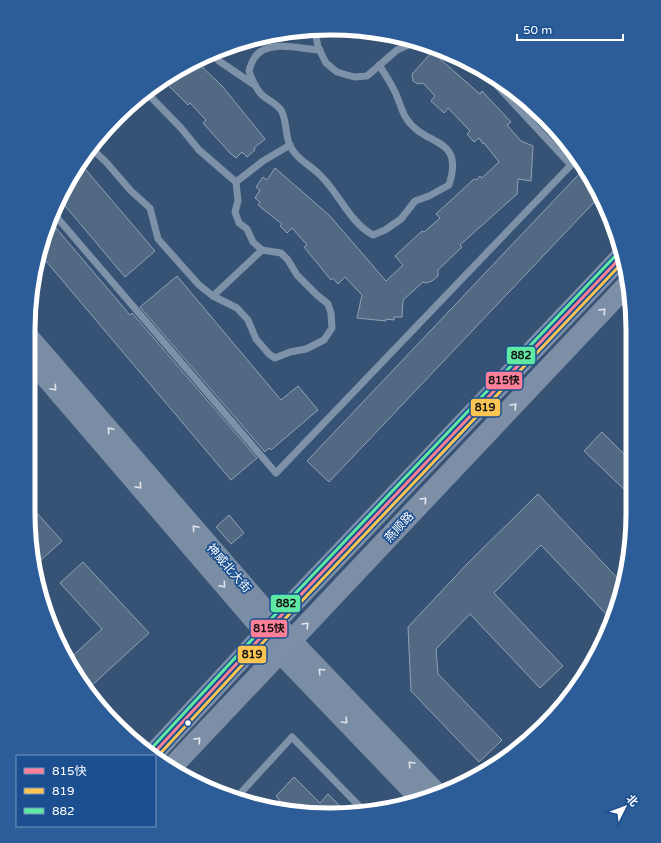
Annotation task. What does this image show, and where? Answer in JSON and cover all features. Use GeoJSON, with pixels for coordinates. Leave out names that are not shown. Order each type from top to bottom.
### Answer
{"type":"FeatureCollection","features":[{"type":"Feature","properties":{"kind":"main road","name":"燕顺路"},"geometry":{"type":"LineString","coordinates":[[156,751],[617,261]]}},
{"type":"Feature","properties":{"kind":"main road","name":"燕顺路"},"geometry":{"type":"LineString","coordinates":[[175,763],[623,290]]}},
{"type":"Feature","properties":{"kind":"street","name":"神威北大街"},"geometry":{"type":"LineString","coordinates":[[35,343],[285,646],[416,795]]}},
{"type":"Feature","properties":{"kind":"street","name":"神威北大街"},"geometry":{"type":"LineString","coordinates":[[35,366],[270,628]]}},
{"type":"Feature","properties":{"kind":"street","name":"神威北大街"},"geometry":{"type":"LineString","coordinates":[[285,646],[434,789]]}},
{"type":"Feature","properties":{"kind":"lane"},"geometry":{"type":"LineString","coordinates":[[316,36],[320,50],[326,63],[337,72],[354,77],[367,76],[397,50],[408,45]]}},
{"type":"Feature","properties":{"kind":"lane"},"geometry":{"type":"LineString","coordinates":[[253,84],[249,71],[255,56],[266,48],[277,46],[320,50]]}},
{"type":"Feature","properties":{"kind":"lane"},"geometry":{"type":"LineString","coordinates":[[216,58],[253,84],[262,95],[274,102],[282,111],[290,145],[300,160],[318,173],[334,190],[362,229],[372,235],[385,230],[401,219],[416,201],[429,196],[449,184],[454,166],[450,154],[444,145],[426,137],[412,127],[405,117],[395,92],[379,65]]}},
{"type":"Feature","properties":{"kind":"lane"},"geometry":{"type":"LineString","coordinates":[[57,217],[276,473],[571,165],[500,89]]}},
{"type":"Feature","properties":{"kind":"lane"},"geometry":{"type":"LineString","coordinates":[[95,152],[106,162],[131,191],[150,208],[158,239],[199,285],[213,296],[237,308],[248,320],[256,338],[269,354],[275,358],[290,352],[306,349],[324,340],[332,328],[331,314],[328,304],[316,295],[297,275],[288,260],[281,253],[262,250],[253,242],[247,229],[239,223],[235,212],[238,201],[236,182],[199,150],[181,128],[150,96]]}},
{"type":"Feature","properties":{"kind":"lane"},"geometry":{"type":"LineString","coordinates":[[236,182],[263,161],[290,145]]}},
{"type":"Feature","properties":{"kind":"lane"},"geometry":{"type":"LineString","coordinates":[[213,296],[262,250]]}},
{"type":"Feature","properties":{"kind":"lane"},"geometry":{"type":"LineString","coordinates":[[240,793],[292,737],[359,806]]}},
{"type":"Feature","properties":{"kind":"building"},"geometry":{"type":"Polygon","coordinates":[[[431,53],[434,54],[480,94],[482,91],[511,122],[507,125],[521,141],[533,146],[531,181],[518,179],[517,194],[460,245],[462,247],[438,270],[438,276],[432,281],[426,283],[423,282],[403,300],[402,317],[394,317],[394,320],[386,319],[386,321],[357,318],[362,295],[345,277],[338,284],[333,278],[331,280],[304,247],[307,245],[292,228],[287,233],[280,226],[282,224],[258,205],[260,202],[255,198],[260,190],[256,187],[263,177],[267,180],[275,168],[330,216],[386,281],[403,265],[395,256],[422,231],[424,232],[440,218],[436,214],[474,179],[476,180],[480,176],[482,178],[499,162],[479,138],[474,142],[467,134],[470,131],[448,108],[444,113],[431,101],[435,96],[423,83],[418,84],[413,81],[412,74],[431,53]]]}},
{"type":"Feature","properties":{"kind":"building"},"geometry":{"type":"Polygon","coordinates":[[[200,65],[222,86],[265,139],[254,148],[255,150],[247,157],[242,152],[236,158],[203,123],[206,120],[190,103],[188,105],[167,84],[200,65]]]}},
{"type":"Feature","properties":{"kind":"building"},"geometry":{"type":"Polygon","coordinates":[[[84,168],[155,251],[125,277],[63,204],[84,168]]]}},
{"type":"Feature","properties":{"kind":"building"},"geometry":{"type":"Polygon","coordinates":[[[579,174],[596,200],[329,482],[307,461],[579,174]]]}},
{"type":"Feature","properties":{"kind":"building"},"geometry":{"type":"Polygon","coordinates":[[[54,226],[130,315],[132,313],[257,458],[231,480],[44,259],[54,226]]]}},
{"type":"Feature","properties":{"kind":"building"},"geometry":{"type":"Polygon","coordinates":[[[177,276],[281,400],[298,386],[318,410],[271,450],[269,448],[265,452],[140,307],[177,276]]]}},
{"type":"Feature","properties":{"kind":"building"},"geometry":{"type":"Polygon","coordinates":[[[602,432],[626,456],[626,491],[584,451],[602,432]]]}},
{"type":"Feature","properties":{"kind":"building"},"geometry":{"type":"Polygon","coordinates":[[[538,494],[618,579],[607,615],[541,545],[494,593],[563,666],[540,688],[470,614],[436,649],[438,674],[502,740],[479,762],[411,691],[408,627],[467,564],[538,494]]]}},
{"type":"Feature","properties":{"kind":"building"},"geometry":{"type":"Polygon","coordinates":[[[35,511],[62,541],[41,560],[38,551],[35,511]]]}},
{"type":"Feature","properties":{"kind":"building"},"geometry":{"type":"Polygon","coordinates":[[[229,515],[244,533],[231,544],[216,527],[229,515]]]}},
{"type":"Feature","properties":{"kind":"building"},"geometry":{"type":"Polygon","coordinates":[[[83,562],[149,633],[91,686],[73,656],[102,629],[60,583],[83,562]]]}},
{"type":"Feature","properties":{"kind":"building"},"geometry":{"type":"Polygon","coordinates":[[[294,777],[320,803],[328,794],[341,807],[311,807],[280,803],[281,802],[276,796],[294,777]]]}},
{"type":"Feature","properties":{"kind":"transit line","name":"882"},"geometry":{"type":"LineString","coordinates":[[152,748],[272,618],[616,255]]}},
{"type":"Feature","properties":{"kind":"transit line","name":"815快"},"geometry":{"type":"LineString","coordinates":[[156,751],[276,621],[617,261]]}},
{"type":"Feature","properties":{"kind":"transit line","name":"819"},"geometry":{"type":"LineString","coordinates":[[160,754],[280,624],[619,267]]}}]}
